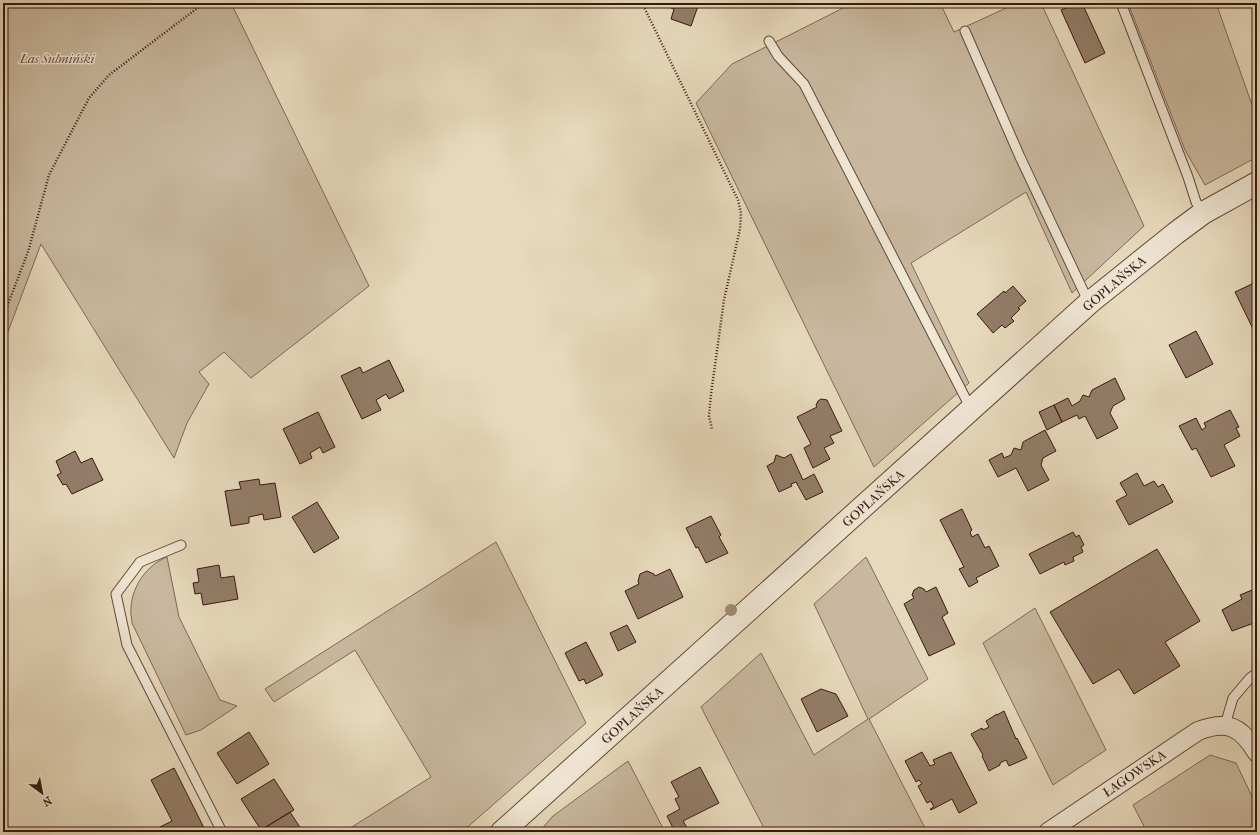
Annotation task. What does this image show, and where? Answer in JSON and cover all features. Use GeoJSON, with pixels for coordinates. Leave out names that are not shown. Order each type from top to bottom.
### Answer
{"type":"FeatureCollection","features":[{"type":"Feature","properties":{"kind":"street","name":"GOPLAŃSKA"},"geometry":{"type":"LineString","coordinates":[[502,832],[1089,303],[1149,254],[1203,213],[1257,183]]}},
{"type":"Feature","properties":{"kind":"street"},"geometry":{"type":"LineString","coordinates":[[1225,725],[1238,730],[1250,741],[1257,753]]}},
{"type":"Feature","properties":{"kind":"street","name":"ŁAGOWSKA"},"geometry":{"type":"LineString","coordinates":[[1048,832],[1193,734],[1211,726],[1225,725]]}},
{"type":"Feature","properties":{"kind":"lane"},"geometry":{"type":"LineString","coordinates":[[1121,3],[1188,177],[1196,202],[1203,213]]}},
{"type":"Feature","properties":{"kind":"lane"},"geometry":{"type":"LineString","coordinates":[[965,31],[1020,157],[1089,303]]}},
{"type":"Feature","properties":{"kind":"lane"},"geometry":{"type":"LineString","coordinates":[[769,41],[778,56],[804,84],[971,409]]}},
{"type":"Feature","properties":{"kind":"lane"},"geometry":{"type":"LineString","coordinates":[[181,545],[140,562],[116,594],[127,645],[222,832]]}},
{"type":"Feature","properties":{"kind":"lane"},"geometry":{"type":"LineString","coordinates":[[1225,725],[1233,698],[1250,678],[1257,673]]}},
{"type":"Feature","properties":{"kind":"path"},"geometry":{"type":"LineString","coordinates":[[3,317],[28,252],[49,175],[89,98],[109,75],[204,3]]}},
{"type":"Feature","properties":{"kind":"path"},"geometry":{"type":"LineString","coordinates":[[642,3],[738,200],[741,213],[740,229],[724,300],[711,394],[709,416],[712,429]]}},
{"type":"Feature","properties":{"kind":"green space","name":"Las Sulmiński"},"geometry":{"type":"Polygon","coordinates":[[[3,3],[231,3],[369,286],[251,378],[224,352],[199,372],[209,384],[187,423],[174,458],[41,244],[3,345],[3,3]]]}},
{"type":"Feature","properties":{"kind":"green space"},"geometry":{"type":"Polygon","coordinates":[[[853,3],[940,3],[954,32],[1017,3],[1041,3],[1144,226],[1072,293],[1026,192],[911,263],[969,383],[874,467],[696,103],[732,64],[853,3]]]}},
{"type":"Feature","properties":{"kind":"green space"},"geometry":{"type":"Polygon","coordinates":[[[1128,3],[1216,3],[1257,119],[1257,157],[1205,185],[1185,150],[1128,3]]]}},
{"type":"Feature","properties":{"kind":"green space"},"geometry":{"type":"Polygon","coordinates":[[[496,542],[586,723],[462,832],[344,832],[431,777],[355,650],[274,702],[265,689],[496,542]]]}},
{"type":"Feature","properties":{"kind":"green space"},"geometry":{"type":"Polygon","coordinates":[[[167,557],[179,617],[220,700],[237,706],[201,730],[186,735],[132,623],[131,614],[134,592],[142,577],[153,565],[167,557]]]}},
{"type":"Feature","properties":{"kind":"green space"},"geometry":{"type":"Polygon","coordinates":[[[866,557],[928,679],[869,719],[927,832],[766,832],[701,707],[761,653],[814,755],[868,719],[814,604],[866,557]]]}},
{"type":"Feature","properties":{"kind":"green space"},"geometry":{"type":"Polygon","coordinates":[[[1035,608],[1106,750],[1053,785],[983,643],[1035,608]]]}},
{"type":"Feature","properties":{"kind":"green space"},"geometry":{"type":"Polygon","coordinates":[[[1210,755],[1236,763],[1257,807],[1257,832],[1147,832],[1133,805],[1210,755]]]}},
{"type":"Feature","properties":{"kind":"green space"},"geometry":{"type":"Polygon","coordinates":[[[628,761],[665,832],[539,832],[553,816],[628,761]]]}},
{"type":"Feature","properties":{"kind":"building"},"geometry":{"type":"Polygon","coordinates":[[[661,3],[699,3],[691,26],[671,19],[674,9],[661,3]]]}},
{"type":"Feature","properties":{"kind":"building"},"geometry":{"type":"Polygon","coordinates":[[[1078,3],[1082,3],[1105,53],[1085,63],[1061,10],[1078,3]]]}},
{"type":"Feature","properties":{"kind":"building"},"geometry":{"type":"Polygon","coordinates":[[[1257,277],[1257,329],[1254,331],[1235,292],[1252,284],[1253,278],[1257,277]]]}},
{"type":"Feature","properties":{"kind":"building"},"geometry":{"type":"Polygon","coordinates":[[[1013,286],[1026,301],[1018,308],[1020,309],[1011,318],[1014,321],[1005,328],[1002,325],[993,333],[977,314],[1004,291],[1005,293],[1013,286]]]}},
{"type":"Feature","properties":{"kind":"building"},"geometry":{"type":"Polygon","coordinates":[[[1196,331],[1213,364],[1186,378],[1169,345],[1196,331]]]}},
{"type":"Feature","properties":{"kind":"building"},"geometry":{"type":"Polygon","coordinates":[[[389,360],[404,391],[389,399],[386,394],[376,400],[381,410],[362,419],[341,376],[360,367],[363,373],[389,360]]]}},
{"type":"Feature","properties":{"kind":"building"},"geometry":{"type":"Polygon","coordinates":[[[1115,378],[1125,399],[1113,406],[1110,413],[1118,428],[1097,439],[1085,416],[1079,419],[1077,415],[1062,422],[1054,405],[1068,398],[1072,406],[1080,401],[1083,395],[1089,397],[1092,390],[1115,378]]]}},
{"type":"Feature","properties":{"kind":"building"},"geometry":{"type":"Polygon","coordinates":[[[821,399],[827,400],[842,431],[830,436],[834,443],[824,448],[830,459],[813,468],[804,448],[811,444],[797,417],[817,407],[816,405],[818,401],[821,399]]]}},
{"type":"Feature","properties":{"kind":"building"},"geometry":{"type":"Polygon","coordinates":[[[1054,405],[1062,422],[1047,430],[1039,412],[1054,405]]]}},
{"type":"Feature","properties":{"kind":"building"},"geometry":{"type":"Polygon","coordinates":[[[1230,410],[1239,427],[1236,428],[1240,436],[1224,445],[1235,466],[1211,477],[1196,448],[1192,450],[1179,426],[1196,418],[1202,430],[1206,427],[1204,423],[1230,410]]]}},
{"type":"Feature","properties":{"kind":"building"},"geometry":{"type":"Polygon","coordinates":[[[318,412],[335,447],[323,453],[320,447],[310,453],[312,458],[300,464],[283,429],[318,412]]]}},
{"type":"Feature","properties":{"kind":"building"},"geometry":{"type":"Polygon","coordinates":[[[1045,430],[1056,451],[1043,458],[1041,465],[1049,480],[1028,491],[1016,468],[998,477],[989,460],[1002,453],[1004,458],[1011,455],[1014,448],[1021,450],[1023,442],[1045,430]]]}},
{"type":"Feature","properties":{"kind":"building"},"geometry":{"type":"Polygon","coordinates":[[[75,451],[81,463],[92,458],[103,480],[72,494],[66,484],[63,485],[57,475],[61,473],[56,461],[75,451]]]}},
{"type":"Feature","properties":{"kind":"building"},"geometry":{"type":"Polygon","coordinates":[[[791,454],[803,480],[814,474],[823,492],[806,500],[796,482],[791,484],[792,486],[779,492],[767,466],[774,462],[776,455],[784,458],[791,454]]]}},
{"type":"Feature","properties":{"kind":"building"},"geometry":{"type":"Polygon","coordinates":[[[1137,473],[1144,486],[1154,481],[1158,487],[1163,484],[1173,502],[1129,525],[1116,501],[1127,495],[1120,483],[1137,473]]]}},
{"type":"Feature","properties":{"kind":"building"},"geometry":{"type":"Polygon","coordinates":[[[259,479],[260,485],[275,483],[281,517],[264,520],[263,514],[249,517],[249,523],[231,526],[225,491],[241,489],[239,482],[259,479]]]}},
{"type":"Feature","properties":{"kind":"building"},"geometry":{"type":"Polygon","coordinates":[[[317,502],[339,538],[314,553],[292,517],[317,502]]]}},
{"type":"Feature","properties":{"kind":"building"},"geometry":{"type":"Polygon","coordinates":[[[962,509],[972,530],[970,532],[972,537],[978,534],[985,548],[989,546],[999,566],[976,578],[978,582],[969,587],[959,569],[964,567],[940,520],[962,509]]]}},
{"type":"Feature","properties":{"kind":"building"},"geometry":{"type":"Polygon","coordinates":[[[711,516],[721,535],[719,537],[728,553],[706,563],[698,547],[696,548],[686,528],[711,516]]]}},
{"type":"Feature","properties":{"kind":"building"},"geometry":{"type":"Polygon","coordinates":[[[1073,532],[1076,537],[1079,535],[1084,545],[1081,547],[1083,552],[1073,557],[1074,561],[1065,565],[1064,562],[1040,574],[1029,554],[1073,532]]]}},
{"type":"Feature","properties":{"kind":"building"},"geometry":{"type":"Polygon","coordinates":[[[1157,549],[1200,621],[1165,642],[1180,666],[1134,694],[1119,669],[1093,684],[1050,612],[1157,549]]]}},
{"type":"Feature","properties":{"kind":"building"},"geometry":{"type":"Polygon","coordinates":[[[219,565],[221,578],[234,576],[238,599],[203,605],[201,593],[195,594],[193,583],[199,582],[197,569],[219,565]]]}},
{"type":"Feature","properties":{"kind":"building"},"geometry":{"type":"Polygon","coordinates":[[[670,569],[683,597],[638,619],[625,591],[639,584],[638,581],[640,574],[647,571],[655,576],[670,569]]]}},
{"type":"Feature","properties":{"kind":"building"},"geometry":{"type":"Polygon","coordinates":[[[919,587],[924,589],[926,592],[936,587],[948,613],[942,617],[955,644],[929,656],[904,604],[914,598],[912,595],[914,590],[919,587]]]}},
{"type":"Feature","properties":{"kind":"building"},"geometry":{"type":"Polygon","coordinates":[[[1252,590],[1253,594],[1257,592],[1257,625],[1255,626],[1254,623],[1232,631],[1222,610],[1242,599],[1240,595],[1252,590]]]}},
{"type":"Feature","properties":{"kind":"building"},"geometry":{"type":"Polygon","coordinates":[[[627,625],[636,642],[618,651],[610,633],[627,625]]]}},
{"type":"Feature","properties":{"kind":"building"},"geometry":{"type":"Polygon","coordinates":[[[586,642],[603,675],[586,684],[584,679],[579,681],[565,653],[586,642]]]}},
{"type":"Feature","properties":{"kind":"building"},"geometry":{"type":"Polygon","coordinates":[[[821,689],[836,694],[848,716],[817,732],[801,699],[821,689]]]}},
{"type":"Feature","properties":{"kind":"building"},"geometry":{"type":"Polygon","coordinates":[[[1004,711],[1016,739],[1017,738],[1027,758],[1009,766],[1006,760],[989,771],[982,756],[983,755],[971,734],[982,728],[983,730],[989,727],[986,721],[1004,711]]]}},
{"type":"Feature","properties":{"kind":"building"},"geometry":{"type":"Polygon","coordinates":[[[249,732],[269,764],[237,784],[217,753],[249,732]]]}},
{"type":"Feature","properties":{"kind":"building"},"geometry":{"type":"Polygon","coordinates":[[[922,752],[930,766],[935,764],[933,760],[951,752],[977,803],[959,813],[952,799],[931,810],[930,809],[934,807],[931,801],[927,803],[918,786],[922,784],[919,780],[916,782],[905,761],[922,752]]]}},
{"type":"Feature","properties":{"kind":"building"},"geometry":{"type":"Polygon","coordinates":[[[700,767],[719,803],[683,821],[687,828],[679,832],[675,832],[667,816],[680,809],[675,799],[679,797],[671,782],[700,767]]]}},
{"type":"Feature","properties":{"kind":"building"},"geometry":{"type":"Polygon","coordinates":[[[174,768],[206,832],[150,832],[172,821],[151,780],[174,768]]]}},
{"type":"Feature","properties":{"kind":"building"},"geometry":{"type":"Polygon","coordinates":[[[274,779],[294,810],[261,830],[241,799],[274,779]]]}},
{"type":"Feature","properties":{"kind":"building"},"geometry":{"type":"Polygon","coordinates":[[[290,812],[303,832],[258,832],[261,830],[290,812]]]}}]}
